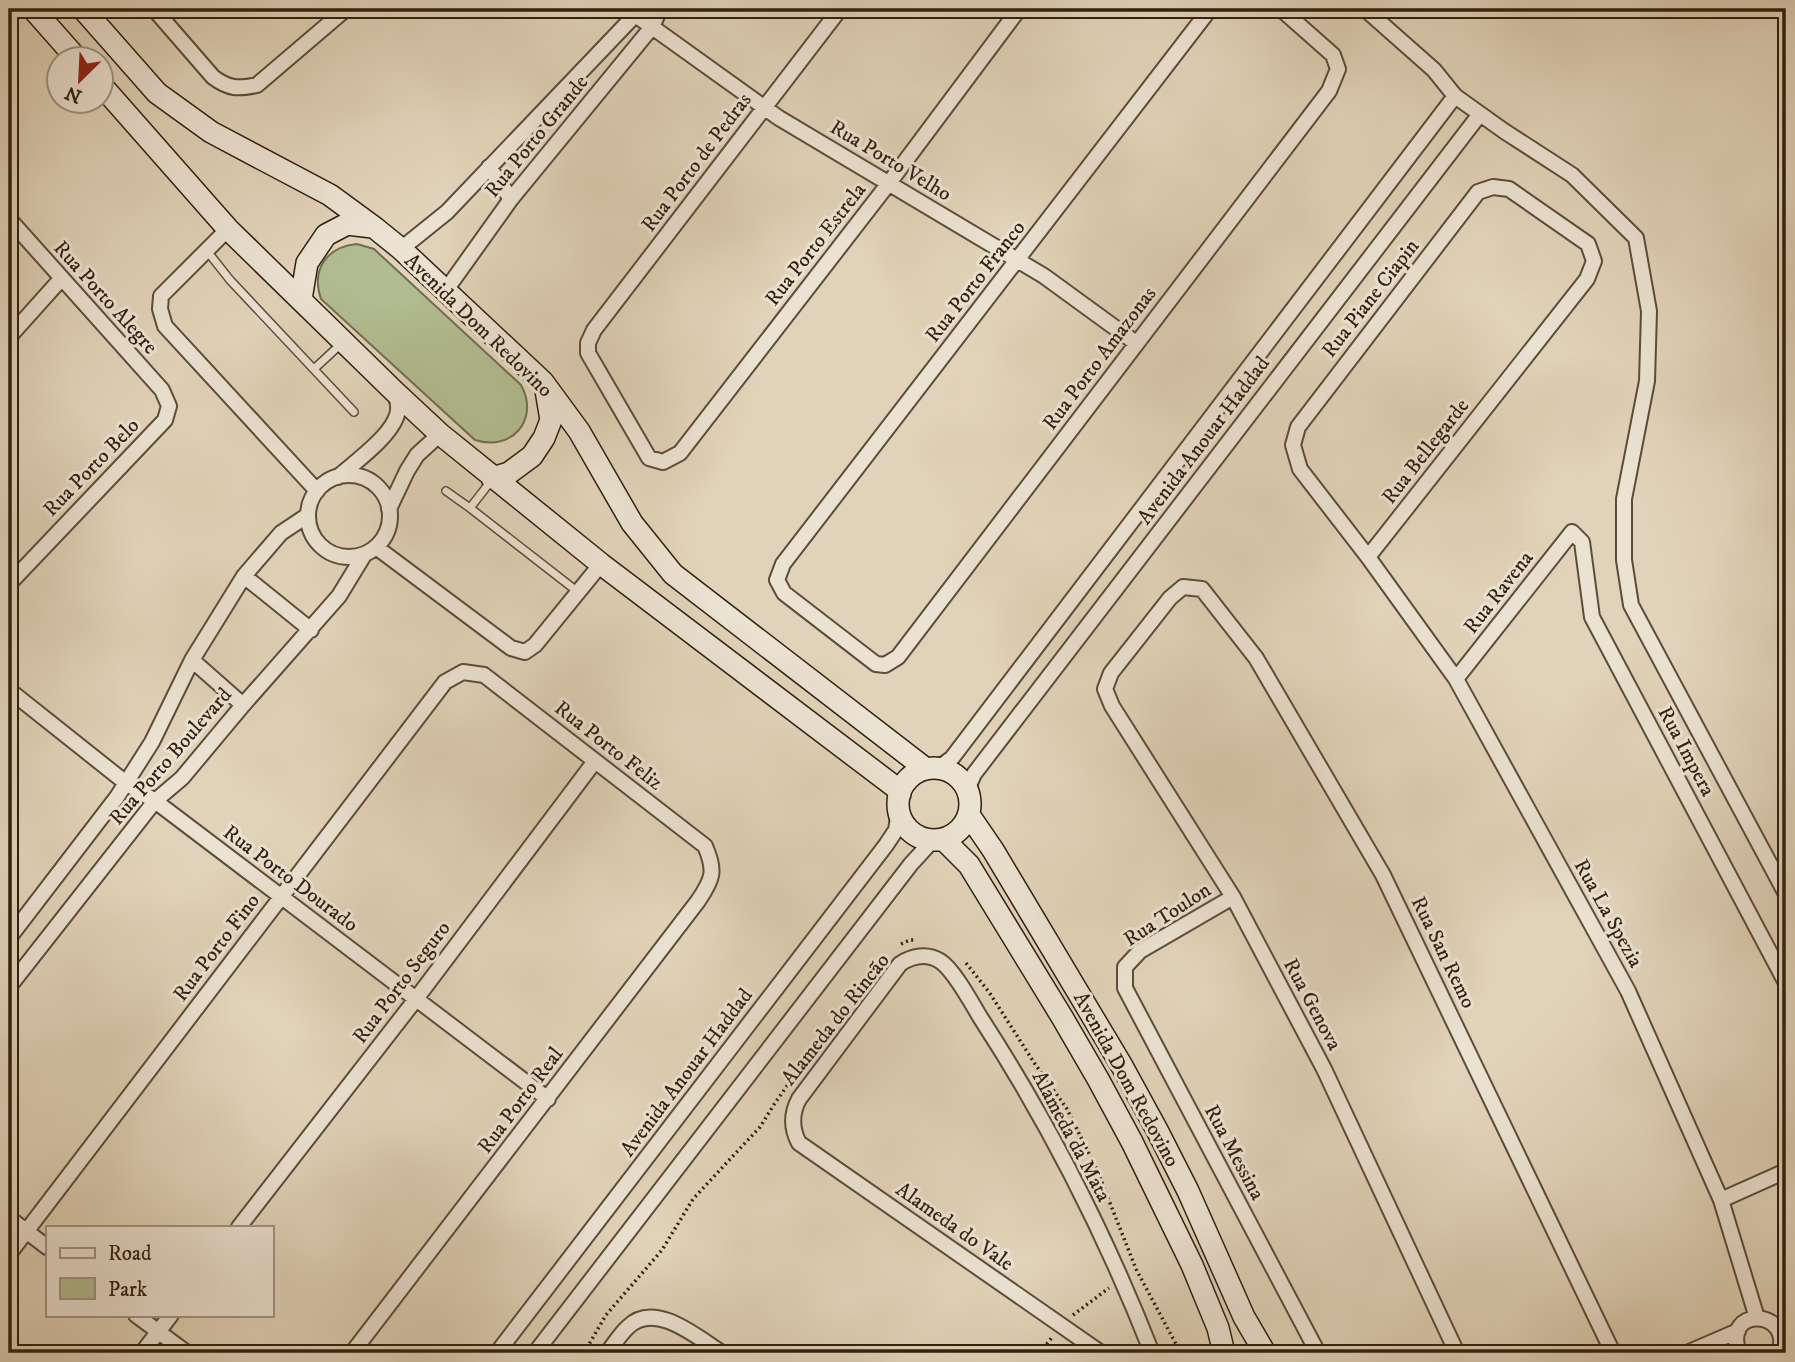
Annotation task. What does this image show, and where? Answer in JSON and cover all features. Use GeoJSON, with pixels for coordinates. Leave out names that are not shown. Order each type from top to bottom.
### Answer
{"type":"FeatureCollection","features":[{"type":"Feature","properties":{"kind":"street"},"geometry":{"type":"LineString","coordinates":[[33,9],[66,46]]}},
{"type":"Feature","properties":{"kind":"street","name":"Avenida Dom Redovino"},"geometry":{"type":"LineString","coordinates":[[83,9],[157,93],[211,132],[330,195],[375,228],[446,290],[543,382],[579,431],[632,523],[673,574],[931,769],[953,774],[960,780],[969,805],[993,850],[1157,1129],[1244,1317],[1265,1353]]}},
{"type":"Feature","properties":{"kind":"street"},"geometry":{"type":"LineString","coordinates":[[155,9],[213,77],[223,85],[240,89],[257,85],[346,9]]}},
{"type":"Feature","properties":{"kind":"street","name":"Rua Porto Grande"},"geometry":{"type":"LineString","coordinates":[[401,249],[447,212],[631,12],[653,9]]}},
{"type":"Feature","properties":{"kind":"street","name":"Rua Porto Grande"},"geometry":{"type":"LineString","coordinates":[[446,290],[511,199],[652,27],[660,9]]}},
{"type":"Feature","properties":{"kind":"street","name":"Rua Porto de Pedras"},"geometry":{"type":"LineString","coordinates":[[663,463],[649,458],[588,353],[588,343],[594,330],[840,9]]}},
{"type":"Feature","properties":{"kind":"street","name":"Rua Porto Estrela"},"geometry":{"type":"LineString","coordinates":[[663,463],[680,453],[889,183],[1018,9]]}},
{"type":"Feature","properties":{"kind":"street","name":"Rua Porto Franco"},"geometry":{"type":"LineString","coordinates":[[885,665],[876,664],[784,593],[777,580],[783,564],[1210,9]]}},
{"type":"Feature","properties":{"kind":"street","name":"Rua Porto Amazonas"},"geometry":{"type":"LineString","coordinates":[[885,665],[898,657],[1329,91],[1338,69],[1333,55],[1281,9]]}},
{"type":"Feature","properties":{"kind":"street"},"geometry":{"type":"LineString","coordinates":[[1365,9],[1434,70],[1455,96],[1572,175],[1636,238],[1648,311],[1647,381],[1624,499],[1624,559],[1631,605],[1786,894]]}},
{"type":"Feature","properties":{"kind":"street","name":"Rua Porto Velho"},"geometry":{"type":"LineString","coordinates":[[631,12],[779,118],[1044,276],[1136,343]]}},
{"type":"Feature","properties":{"kind":"street","name":"Avenida Anouar Haddad"},"geometry":{"type":"LineString","coordinates":[[931,769],[952,758],[1455,96]]}},
{"type":"Feature","properties":{"kind":"street","name":"Avenida Dom Redovino"},"geometry":{"type":"LineString","coordinates":[[116,102],[228,229],[440,434],[601,564],[895,787],[902,821],[915,835],[938,839],[969,865],[1098,1079],[1132,1142],[1192,1265],[1218,1328],[1224,1353]]}},
{"type":"Feature","properties":{"kind":"street","name":"Avenida Anouar Haddad"},"geometry":{"type":"LineString","coordinates":[[969,805],[970,783],[974,774],[1480,114]]}},
{"type":"Feature","properties":{"kind":"street"},"geometry":{"type":"LineString","coordinates":[[489,166],[511,199]]}},
{"type":"Feature","properties":{"kind":"street","name":"Rua Piane Ciapin"},"geometry":{"type":"LineString","coordinates":[[1368,557],[1300,469],[1293,445],[1298,427],[1478,192],[1493,187],[1509,190],[1588,244],[1594,261]]}},
{"type":"Feature","properties":{"kind":"street","name":"Rua Porto Alegre"},"geometry":{"type":"LineString","coordinates":[[9,219],[162,390],[169,406]]}},
{"type":"Feature","properties":{"kind":"street"},"geometry":{"type":"LineString","coordinates":[[301,299],[307,263],[326,235],[347,224],[375,228]]}},
{"type":"Feature","properties":{"kind":"street"},"geometry":{"type":"LineString","coordinates":[[228,229],[161,296],[160,309],[166,326],[317,491]]}},
{"type":"Feature","properties":{"kind":"street","name":"Rua Bellegarde"},"geometry":{"type":"LineString","coordinates":[[1368,557],[1587,279],[1594,261]]}},
{"type":"Feature","properties":{"kind":"street"},"geometry":{"type":"LineString","coordinates":[[9,337],[61,279]]}},
{"type":"Feature","properties":{"kind":"street"},"geometry":{"type":"LineString","coordinates":[[492,478],[509,473],[532,456],[544,438],[551,420],[543,382]]}},
{"type":"Feature","properties":{"kind":"street"},"geometry":{"type":"LineString","coordinates":[[338,477],[364,478],[375,485],[384,496],[389,509],[390,523],[385,536],[370,551],[350,558],[324,549],[315,539],[309,527],[310,502],[326,482],[338,477],[391,429],[399,411],[396,393]]}},
{"type":"Feature","properties":{"kind":"street","name":"Rua Porto Belo"},"geometry":{"type":"LineString","coordinates":[[9,584],[164,420],[169,406]]}},
{"type":"Feature","properties":{"kind":"street"},"geometry":{"type":"LineString","coordinates":[[389,509],[417,455],[440,434]]}},
{"type":"Feature","properties":{"kind":"street","name":"Rua Porto Boulevard"},"geometry":{"type":"LineString","coordinates":[[9,938],[117,797],[152,742],[192,660],[244,576],[281,533],[308,515]]}},
{"type":"Feature","properties":{"kind":"street","name":"Rua Ravena"},"geometry":{"type":"LineString","coordinates":[[1456,679],[1572,532]]}},
{"type":"Feature","properties":{"kind":"street","name":"Rua Impera"},"geometry":{"type":"LineString","coordinates":[[1572,532],[1582,541],[1592,617],[1786,983]]}},
{"type":"Feature","properties":{"kind":"street"},"geometry":{"type":"LineString","coordinates":[[370,551],[512,648],[525,652],[535,645],[601,564]]}},
{"type":"Feature","properties":{"kind":"street","name":"Rua Porto Boulevard"},"geometry":{"type":"LineString","coordinates":[[9,987],[155,801],[182,778],[311,630],[370,551]]}},
{"type":"Feature","properties":{"kind":"street","name":"Rua La Spezia"},"geometry":{"type":"LineString","coordinates":[[1368,557],[1456,679],[1628,992],[1721,1200],[1757,1318]]}},
{"type":"Feature","properties":{"kind":"street"},"geometry":{"type":"LineString","coordinates":[[244,576],[311,630]]}},
{"type":"Feature","properties":{"kind":"street","name":"Rua Genova"},"geometry":{"type":"LineString","coordinates":[[1202,589],[1183,587],[1170,598],[1111,673],[1105,689],[1112,706],[1233,897],[1324,1069],[1457,1353]]}},
{"type":"Feature","properties":{"kind":"street","name":"Rua San Remo"},"geometry":{"type":"LineString","coordinates":[[1202,589],[1255,659],[1383,874],[1613,1353]]}},
{"type":"Feature","properties":{"kind":"street"},"geometry":{"type":"LineString","coordinates":[[192,660],[243,705]]}},
{"type":"Feature","properties":{"kind":"street","name":"Rua Porto Feliz"},"geometry":{"type":"LineString","coordinates":[[463,672],[484,676],[705,846],[712,860],[712,869]]}},
{"type":"Feature","properties":{"kind":"street","name":"Rua Porto Fino"},"geometry":{"type":"LineString","coordinates":[[9,1254],[445,682],[463,672]]}},
{"type":"Feature","properties":{"kind":"street","name":"Rua Porto Dourado"},"geometry":{"type":"LineString","coordinates":[[9,690],[126,783],[155,801],[548,1099]]}},
{"type":"Feature","properties":{"kind":"street","name":"Rua Porto Seguro"},"geometry":{"type":"LineString","coordinates":[[240,1226],[416,999],[595,761]]}},
{"type":"Feature","properties":{"kind":"street"},"geometry":{"type":"LineString","coordinates":[[900,803],[910,778],[931,769]]}},
{"type":"Feature","properties":{"kind":"street","name":"Avenida Anouar Haddad"},"geometry":{"type":"LineString","coordinates":[[497,1353],[886,845],[896,830],[900,803]]}},
{"type":"Feature","properties":{"kind":"street"},"geometry":{"type":"LineString","coordinates":[[536,1353],[911,864],[938,839],[959,830],[969,805]]}},
{"type":"Feature","properties":{"kind":"street","name":"Rua Porto Real"},"geometry":{"type":"LineString","coordinates":[[352,1353],[698,901],[711,882],[712,869]]}},
{"type":"Feature","properties":{"kind":"street","name":"Rua Toulon"},"geometry":{"type":"LineString","coordinates":[[1125,967],[1140,951],[1233,897]]}},
{"type":"Feature","properties":{"kind":"street","name":"Alameda do Rincão"},"geometry":{"type":"LineString","coordinates":[[793,1126],[794,1107],[799,1098],[900,964],[914,957],[929,957]]}},
{"type":"Feature","properties":{"kind":"street","name":"Alameda da Mata"},"geometry":{"type":"LineString","coordinates":[[929,957],[944,964],[950,972],[1002,1051],[1063,1159],[1121,1279],[1152,1353]]}},
{"type":"Feature","properties":{"kind":"street","name":"Rua Messina"},"geometry":{"type":"LineString","coordinates":[[1125,967],[1125,988],[1318,1353]]}},
{"type":"Feature","properties":{"kind":"street","name":"Alameda do Vale"},"geometry":{"type":"LineString","coordinates":[[793,1126],[799,1143],[1101,1353]]}},
{"type":"Feature","properties":{"kind":"street"},"geometry":{"type":"LineString","coordinates":[[1721,1200],[1786,1171]]}},
{"type":"Feature","properties":{"kind":"street"},"geometry":{"type":"LineString","coordinates":[[9,1218],[46,1246]]}},
{"type":"Feature","properties":{"kind":"street"},"geometry":{"type":"LineString","coordinates":[[137,1316],[187,1353]]}},
{"type":"Feature","properties":{"kind":"street"},"geometry":{"type":"LineString","coordinates":[[142,1353],[170,1316]]}},
{"type":"Feature","properties":{"kind":"street"},"geometry":{"type":"LineString","coordinates":[[607,1353],[628,1326],[648,1318],[666,1320],[722,1353]]}},
{"type":"Feature","properties":{"kind":"street"},"geometry":{"type":"LineString","coordinates":[[1739,1353],[1735,1343],[1738,1331],[1746,1321],[1757,1318],[1769,1320],[1778,1328],[1783,1339],[1779,1353]]}},
{"type":"Feature","properties":{"kind":"street"},"geometry":{"type":"LineString","coordinates":[[1687,1353],[1738,1331]]}},
{"type":"Feature","properties":{"kind":"lane"},"geometry":{"type":"LineString","coordinates":[[207,251],[230,280],[354,412]]}},
{"type":"Feature","properties":{"kind":"lane"},"geometry":{"type":"LineString","coordinates":[[314,369],[343,342]]}},
{"type":"Feature","properties":{"kind":"lane"},"geometry":{"type":"LineString","coordinates":[[470,508],[492,478]]}},
{"type":"Feature","properties":{"kind":"lane"},"geometry":{"type":"LineString","coordinates":[[446,491],[578,592]]}},
{"type":"Feature","properties":{"kind":"path"},"geometry":{"type":"LineString","coordinates":[[893,948],[910,940],[923,940]]}},
{"type":"Feature","properties":{"kind":"path"},"geometry":{"type":"LineString","coordinates":[[959,956],[989,992],[1067,1110],[1097,1170],[1137,1271],[1177,1346],[1178,1353]]}},
{"type":"Feature","properties":{"kind":"path"},"geometry":{"type":"LineString","coordinates":[[584,1353],[606,1315],[662,1250],[693,1199],[760,1127],[808,1056],[817,1048]]}},
{"type":"Feature","properties":{"kind":"path"},"geometry":{"type":"LineString","coordinates":[[1040,1353],[1077,1311],[1121,1279],[1137,1271]]}},
{"type":"Feature","properties":{"kind":"green space"},"geometry":{"type":"Polygon","coordinates":[[[357,244],[374,249],[521,385],[526,398],[525,421],[511,437],[488,442],[475,440],[321,299],[318,279],[324,262],[337,250],[357,244]]]}}]}
